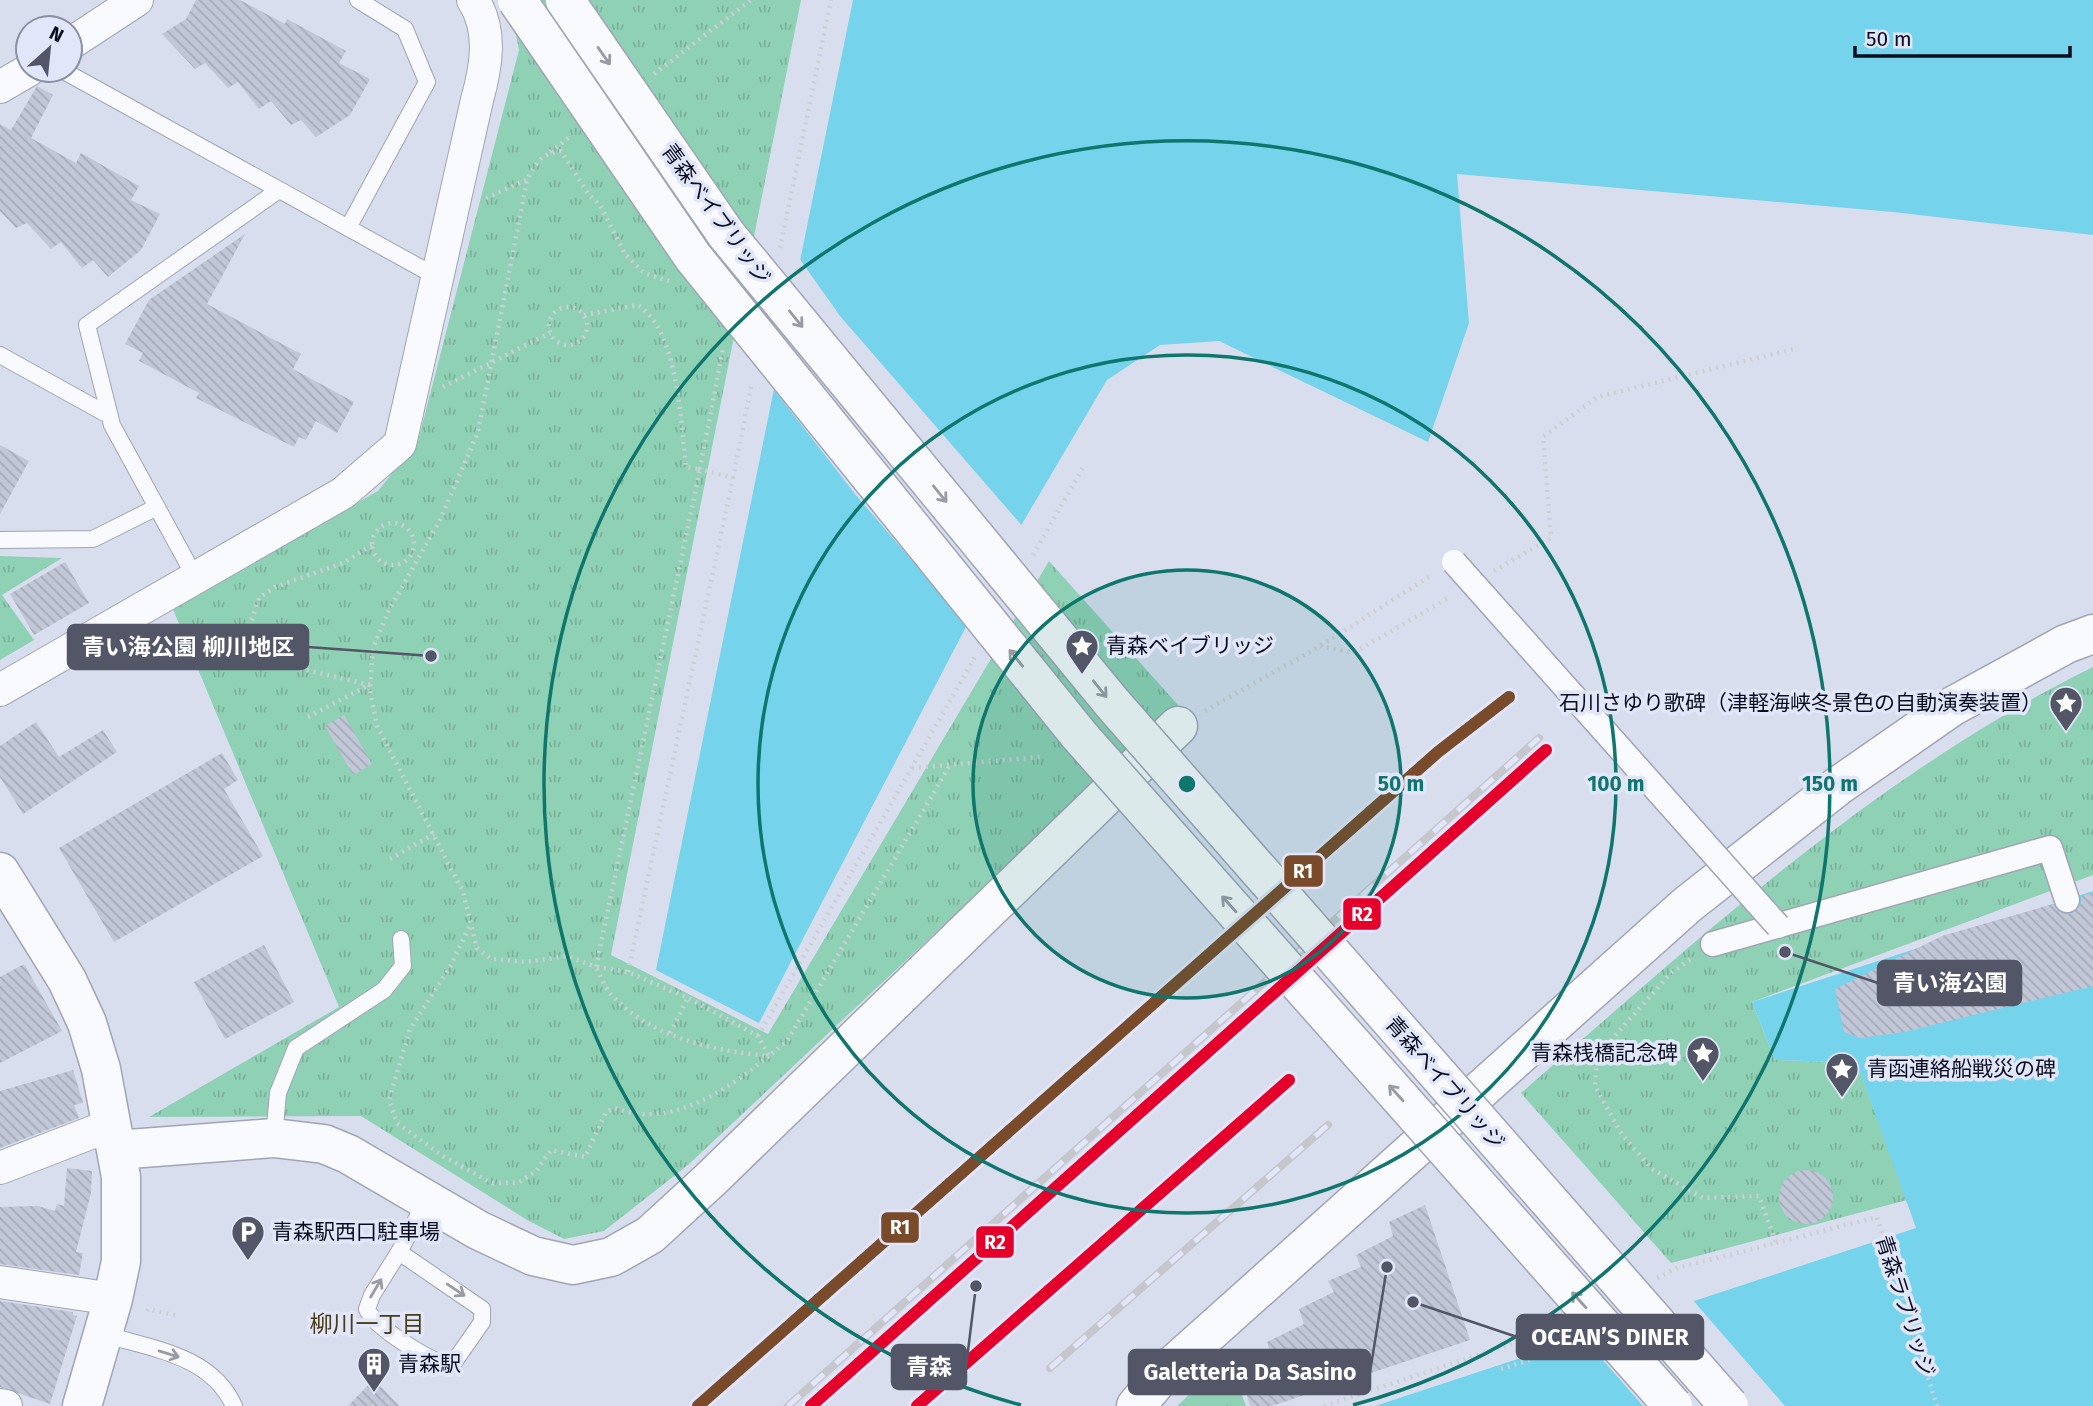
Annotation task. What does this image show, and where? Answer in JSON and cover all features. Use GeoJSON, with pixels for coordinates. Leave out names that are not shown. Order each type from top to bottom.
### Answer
{"type":"FeatureCollection","features":[{"type":"Feature","properties":{"kind":"street"},"geometry":{"type":"LineString","coordinates":[[84,35],[137,0]]}},
{"type":"Feature","properties":{"kind":"street"},"geometry":{"type":"LineString","coordinates":[[0,690],[342,493],[375,468],[400,444],[488,64],[481,11],[473,0]]}},
{"type":"Feature","properties":{"kind":"street","name":"青森ベイブリッジ"},"geometry":{"type":"LineString","coordinates":[[517,0],[694,257],[1079,735],[1673,1406]]}},
{"type":"Feature","properties":{"kind":"street","name":"青森ベイブリッジ"},"geometry":{"type":"LineString","coordinates":[[565,0],[726,234],[1113,704],[1729,1406]]}},
{"type":"Feature","properties":{"kind":"street"},"geometry":{"type":"LineString","coordinates":[[1454,562],[1778,926]]}},
{"type":"Feature","properties":{"kind":"street"},"geometry":{"type":"LineString","coordinates":[[1136,1406],[1161,1376],[1687,905],[1838,786],[1953,705],[2066,645],[2093,634]]}},
{"type":"Feature","properties":{"kind":"street"},"geometry":{"type":"LineString","coordinates":[[0,1168],[113,1138],[274,1139],[324,1144],[348,1154],[426,1201],[533,1256],[573,1265],[611,1256],[650,1235],[1178,726]]}},
{"type":"Feature","properties":{"kind":"street"},"geometry":{"type":"LineString","coordinates":[[1713,944],[2050,848],[2067,900]]}},
{"type":"Feature","properties":{"kind":"street"},"geometry":{"type":"LineString","coordinates":[[6,896],[67,980],[88,1023],[102,1069],[121,1177],[123,1235],[108,1317],[82,1406]]}},
{"type":"Feature","properties":{"kind":"street"},"geometry":{"type":"LineString","coordinates":[[0,1282],[108,1317]]}},
{"type":"Feature","properties":{"kind":"street"},"geometry":{"type":"LineString","coordinates":[[0,1405],[6,1406]]}},
{"type":"Feature","properties":{"kind":"lane"},"geometry":{"type":"LineString","coordinates":[[348,228],[427,82],[405,29],[358,0]]}},
{"type":"Feature","properties":{"kind":"lane"},"geometry":{"type":"LineString","coordinates":[[84,82],[439,278]]}},
{"type":"Feature","properties":{"kind":"lane"},"geometry":{"type":"LineString","coordinates":[[195,577],[110,416],[87,325],[279,190]]}},
{"type":"Feature","properties":{"kind":"lane"},"geometry":{"type":"LineString","coordinates":[[0,355],[110,416]]}},
{"type":"Feature","properties":{"kind":"lane"},"geometry":{"type":"LineString","coordinates":[[0,540],[93,539],[157,507]]}},
{"type":"Feature","properties":{"kind":"lane"},"geometry":{"type":"LineString","coordinates":[[274,1139],[278,1093],[296,1048],[384,990],[403,966],[401,939]]}},
{"type":"Feature","properties":{"kind":"lane"},"geometry":{"type":"LineString","coordinates":[[400,1252],[482,1309],[482,1322],[452,1365],[436,1362],[376,1324],[367,1309],[372,1295],[400,1252],[426,1201]]}},
{"type":"Feature","properties":{"kind":"lane"},"geometry":{"type":"LineString","coordinates":[[108,1317],[177,1357],[207,1370],[220,1382],[234,1406]]}},
{"type":"Feature","properties":{"kind":"path"},"geometry":{"type":"LineString","coordinates":[[778,260],[831,0]]}},
{"type":"Feature","properties":{"kind":"path"},"geometry":{"type":"LineString","coordinates":[[678,287],[644,273],[625,254],[600,205],[589,195],[561,151],[549,152],[536,163],[527,180],[489,364],[478,432],[463,472],[389,610],[373,648],[370,685],[377,726],[463,892],[469,927],[477,948],[491,959],[526,962],[567,956],[596,967],[628,972],[688,998],[758,1036],[769,1056]]}},
{"type":"Feature","properties":{"kind":"path"},"geometry":{"type":"LineString","coordinates":[[453,213],[527,180]]}},
{"type":"Feature","properties":{"kind":"path"},"geometry":{"type":"LineString","coordinates":[[584,316],[638,305],[647,311],[659,331],[675,377],[687,467],[733,478]]}},
{"type":"Feature","properties":{"kind":"path"},"geometry":{"type":"LineString","coordinates":[[562,308],[574,308],[584,316],[586,334],[577,343],[564,345],[550,333],[552,315],[562,308]]}},
{"type":"Feature","properties":{"kind":"path"},"geometry":{"type":"LineString","coordinates":[[411,404],[550,333]]}},
{"type":"Feature","properties":{"kind":"path"},"geometry":{"type":"LineString","coordinates":[[724,344],[596,967],[609,991],[636,1015],[682,1040],[737,1054],[769,1056]]}},
{"type":"Feature","properties":{"kind":"path"},"geometry":{"type":"LineString","coordinates":[[1493,572],[1551,538],[1543,437],[1597,397],[1798,348]]}},
{"type":"Feature","properties":{"kind":"path"},"geometry":{"type":"LineString","coordinates":[[628,972],[755,369]]}},
{"type":"Feature","properties":{"kind":"path"},"geometry":{"type":"LineString","coordinates":[[1030,562],[1085,464]]}},
{"type":"Feature","properties":{"kind":"path"},"geometry":{"type":"LineString","coordinates":[[370,685],[289,666],[258,646],[251,622],[259,598],[275,587],[343,564],[372,545],[380,527],[393,523],[411,532],[412,552],[418,558]]}},
{"type":"Feature","properties":{"kind":"path"},"geometry":{"type":"LineString","coordinates":[[372,545],[377,558],[389,565],[403,563],[412,552]]}},
{"type":"Feature","properties":{"kind":"path"},"geometry":{"type":"LineString","coordinates":[[1178,726],[1320,646],[1454,562]]}},
{"type":"Feature","properties":{"kind":"path"},"geometry":{"type":"LineString","coordinates":[[1320,646],[1353,653],[1458,592]]}},
{"type":"Feature","properties":{"kind":"path"},"geometry":{"type":"LineString","coordinates":[[758,1036],[981,647]]}},
{"type":"Feature","properties":{"kind":"path"},"geometry":{"type":"LineString","coordinates":[[308,717],[370,685]]}},
{"type":"Feature","properties":{"kind":"path"},"geometry":{"type":"LineString","coordinates":[[911,768],[1041,757]]}},
{"type":"Feature","properties":{"kind":"path"},"geometry":{"type":"LineString","coordinates":[[469,927],[449,969],[410,1029],[389,1100],[397,1123],[443,1156],[492,1183],[519,1183],[536,1171],[551,1150],[585,1157],[606,1112],[615,1108],[634,1116],[664,1113],[694,1104],[737,1081],[787,1041],[950,765]]}},
{"type":"Feature","properties":{"kind":"path"},"geometry":{"type":"LineString","coordinates":[[390,859],[433,834]]}},
{"type":"Feature","properties":{"kind":"path"},"geometry":{"type":"LineString","coordinates":[[670,1033],[688,998]]}},
{"type":"Feature","properties":{"kind":"path","name":"青森ラブリッジ"},"geometry":{"type":"LineString","coordinates":[[1776,1243],[1877,1217],[1937,1406]]}},
{"type":"Feature","properties":{"kind":"path"},"geometry":{"type":"LineString","coordinates":[[1502,1369],[1530,1360],[1524,1340]]}},
{"type":"Feature","properties":{"kind":"path"},"geometry":{"type":"LineString","coordinates":[[382,1396],[391,1406]]}},
{"type":"Feature","properties":{"kind":"green space"},"geometry":{"type":"Polygon","coordinates":[[[509,0],[801,0],[611,955],[768,1034],[1049,561],[1178,705],[688,1165],[604,1231],[564,1239],[527,1220],[361,1116],[149,1117],[339,1007],[172,607],[378,491],[418,441],[519,50],[509,0]]]}},
{"type":"Feature","properties":{"kind":"green space"},"geometry":{"type":"Polygon","coordinates":[[[0,556],[62,558],[2,595],[34,640],[0,660],[0,556]]]}},
{"type":"Feature","properties":{"kind":"green space"},"geometry":{"type":"Polygon","coordinates":[[[2093,667],[2093,875],[1752,1002],[1775,1060],[1857,1063],[1907,1200],[1671,1263],[1521,1093],[1724,918],[1865,807],[1938,756],[2014,709],[2093,667]]]}},
{"type":"Feature","properties":{"kind":"green space"},"geometry":{"type":"Polygon","coordinates":[[[1232,1368],[1246,1406],[1177,1406],[1207,1378],[1232,1368]]]}},
{"type":"Feature","properties":{"kind":"water"},"geometry":{"type":"Polygon","coordinates":[[[853,0],[2093,0],[2093,235],[1893,212],[1457,174],[1469,323],[1428,442],[1219,341],[1160,345],[1107,380],[1003,556],[759,1023],[656,970],[853,0]]]}},
{"type":"Feature","properties":{"kind":"water"},"geometry":{"type":"Polygon","coordinates":[[[2093,891],[2093,1406],[1375,1406],[1916,1228],[1857,1063],[1775,1060],[1752,1002],[2093,891]]]}},
{"type":"Feature","properties":{"kind":"pier"},"geometry":{"type":"Polygon","coordinates":[[[799,258],[840,316],[1024,528],[969,627],[855,494],[772,387],[799,258]]]}},
{"type":"Feature","properties":{"kind":"pier"},"geometry":{"type":"Polygon","coordinates":[[[1691,1298],[1785,1406],[1643,1406],[1581,1335],[1691,1298]]]}},
{"type":"Feature","properties":{"kind":"building"},"geometry":{"type":"Polygon","coordinates":[[[196,0],[240,0],[285,24],[287,19],[346,51],[339,63],[370,79],[350,115],[316,137],[301,120],[291,125],[271,101],[259,109],[238,82],[228,88],[205,63],[195,69],[162,34],[186,19],[196,0]]]}},
{"type":"Feature","properties":{"kind":"building"},"geometry":{"type":"Polygon","coordinates":[[[37,86],[53,95],[31,138],[76,163],[81,153],[139,186],[131,200],[160,214],[141,250],[108,277],[93,260],[82,268],[61,242],[51,249],[27,223],[16,228],[0,211],[0,124],[11,130],[37,86]]]}},
{"type":"Feature","properties":{"kind":"building"},"geometry":{"type":"Polygon","coordinates":[[[245,234],[207,304],[301,354],[293,369],[354,402],[337,433],[316,421],[306,440],[299,437],[294,447],[196,398],[199,393],[139,361],[143,353],[125,344],[149,300],[245,234]]]}},
{"type":"Feature","properties":{"kind":"building"},"geometry":{"type":"Polygon","coordinates":[[[0,445],[29,461],[0,514],[0,445]]]}},
{"type":"Feature","properties":{"kind":"building"},"geometry":{"type":"Polygon","coordinates":[[[65,562],[89,603],[34,635],[10,594],[65,562]]]}},
{"type":"Feature","properties":{"kind":"building"},"geometry":{"type":"Polygon","coordinates":[[[344,715],[372,764],[353,775],[325,726],[344,715]]]}},
{"type":"Feature","properties":{"kind":"building"},"geometry":{"type":"Polygon","coordinates":[[[36,722],[59,757],[103,730],[117,752],[23,814],[0,777],[0,746],[36,722]]]}},
{"type":"Feature","properties":{"kind":"building"},"geometry":{"type":"Polygon","coordinates":[[[222,753],[238,780],[224,789],[263,856],[114,942],[59,848],[222,753]]]}},
{"type":"Feature","properties":{"kind":"building"},"geometry":{"type":"Polygon","coordinates":[[[2093,893],[2093,986],[1904,1032],[1860,1038],[1844,1032],[1835,989],[1942,936],[2053,904],[2063,914],[2072,914],[2081,904],[2081,896],[2093,893]]]}},
{"type":"Feature","properties":{"kind":"building"},"geometry":{"type":"Polygon","coordinates":[[[264,945],[294,1002],[225,1039],[194,982],[264,945]]]}},
{"type":"Feature","properties":{"kind":"building"},"geometry":{"type":"Polygon","coordinates":[[[24,964],[62,1031],[0,1063],[0,977],[24,964]]]}},
{"type":"Feature","properties":{"kind":"building"},"geometry":{"type":"Polygon","coordinates":[[[73,1070],[83,1103],[74,1105],[79,1118],[0,1148],[0,1091],[73,1070]]]}},
{"type":"Feature","properties":{"kind":"building"},"geometry":{"type":"Polygon","coordinates":[[[67,1168],[92,1171],[91,1193],[76,1252],[83,1253],[79,1275],[0,1264],[0,1207],[38,1206],[55,1211],[57,1204],[64,1206],[67,1168]]]}},
{"type":"Feature","properties":{"kind":"building"},"geometry":{"type":"Polygon","coordinates":[[[1806,1170],[1825,1178],[1833,1197],[1825,1216],[1806,1224],[1787,1216],[1779,1197],[1787,1178],[1806,1170]]]}},
{"type":"Feature","properties":{"kind":"building"},"geometry":{"type":"Polygon","coordinates":[[[1425,1205],[1470,1340],[1272,1406],[1250,1406],[1239,1369],[1272,1357],[1267,1342],[1304,1324],[1299,1309],[1334,1292],[1328,1281],[1361,1267],[1356,1255],[1393,1236],[1389,1222],[1425,1205]]]}},
{"type":"Feature","properties":{"kind":"building"},"geometry":{"type":"Polygon","coordinates":[[[0,1301],[73,1312],[73,1315],[77,1316],[50,1404],[0,1387],[0,1301]]]}},
{"type":"Feature","properties":{"kind":"building","name":"青森駅"},"geometry":{"type":"Polygon","coordinates":[[[374,1379],[399,1406],[348,1406],[374,1379]]]}},
{"type":"Feature","properties":{"kind":"railway"},"geometry":{"type":"LineString","coordinates":[[788,1406],[1539,738]]}},
{"type":"Feature","properties":{"kind":"railway"},"geometry":{"type":"LineString","coordinates":[[970,1267],[1546,750]]}},
{"type":"Feature","properties":{"kind":"railway"},"geometry":{"type":"LineString","coordinates":[[1011,1324],[1289,1080]]}},
{"type":"Feature","properties":{"kind":"railway"},"geometry":{"type":"LineString","coordinates":[[1050,1368],[1328,1125]]}},
{"type":"Feature","properties":{"kind":"transit line","name":"R1"},"geometry":{"type":"LineString","coordinates":[[698,1406],[1438,752],[1509,697]]}},
{"type":"Feature","properties":{"kind":"transit line","name":"R2"},"geometry":{"type":"LineString","coordinates":[[811,1406],[1546,750]]}},
{"type":"Feature","properties":{"kind":"transit line","name":"R2"},"geometry":{"type":"LineString","coordinates":[[917,1406],[1289,1080]]}},
{"type":"Feature","properties":{"kind":"place","name":"青い海公園 柳川地区"},"geometry":{"type":"Point","coordinates":[431,656]}},
{"type":"Feature","properties":{"kind":"place","name":"青森ベイブリッジ"},"geometry":{"type":"Point","coordinates":[1082,676]}},
{"type":"Feature","properties":{"kind":"place","name":"石川さゆり歌碑（津軽海峡冬景色の自動演奏装置）"},"geometry":{"type":"Point","coordinates":[2066,733]}},
{"type":"Feature","properties":{"kind":"place","name":"青い海公園"},"geometry":{"type":"Point","coordinates":[1785,952]}},
{"type":"Feature","properties":{"kind":"place","name":"青森桟橋記念碑"},"geometry":{"type":"Point","coordinates":[1703,1083]}},
{"type":"Feature","properties":{"kind":"place","name":"青函連絡船戦災の碑"},"geometry":{"type":"Point","coordinates":[1842,1099]}},
{"type":"Feature","properties":{"kind":"place","name":"青森駅西口駐車場"},"geometry":{"type":"Point","coordinates":[248,1262]}},
{"type":"Feature","properties":{"kind":"place","name":"Galetteria Da Sasino"},"geometry":{"type":"Point","coordinates":[1387,1267]}},
{"type":"Feature","properties":{"kind":"place","name":"青森"},"geometry":{"type":"Point","coordinates":[976,1286]}},
{"type":"Feature","properties":{"kind":"place","name":"OCEAN’S DINER"},"geometry":{"type":"Point","coordinates":[1413,1302]}},
{"type":"Feature","properties":{"kind":"place","name":"青森駅"},"geometry":{"type":"Point","coordinates":[374,1394]}},
{"type":"Feature","properties":{"kind":"district","name":"柳川一丁目"},"geometry":{"type":"Point","coordinates":[367,1324]}}]}
